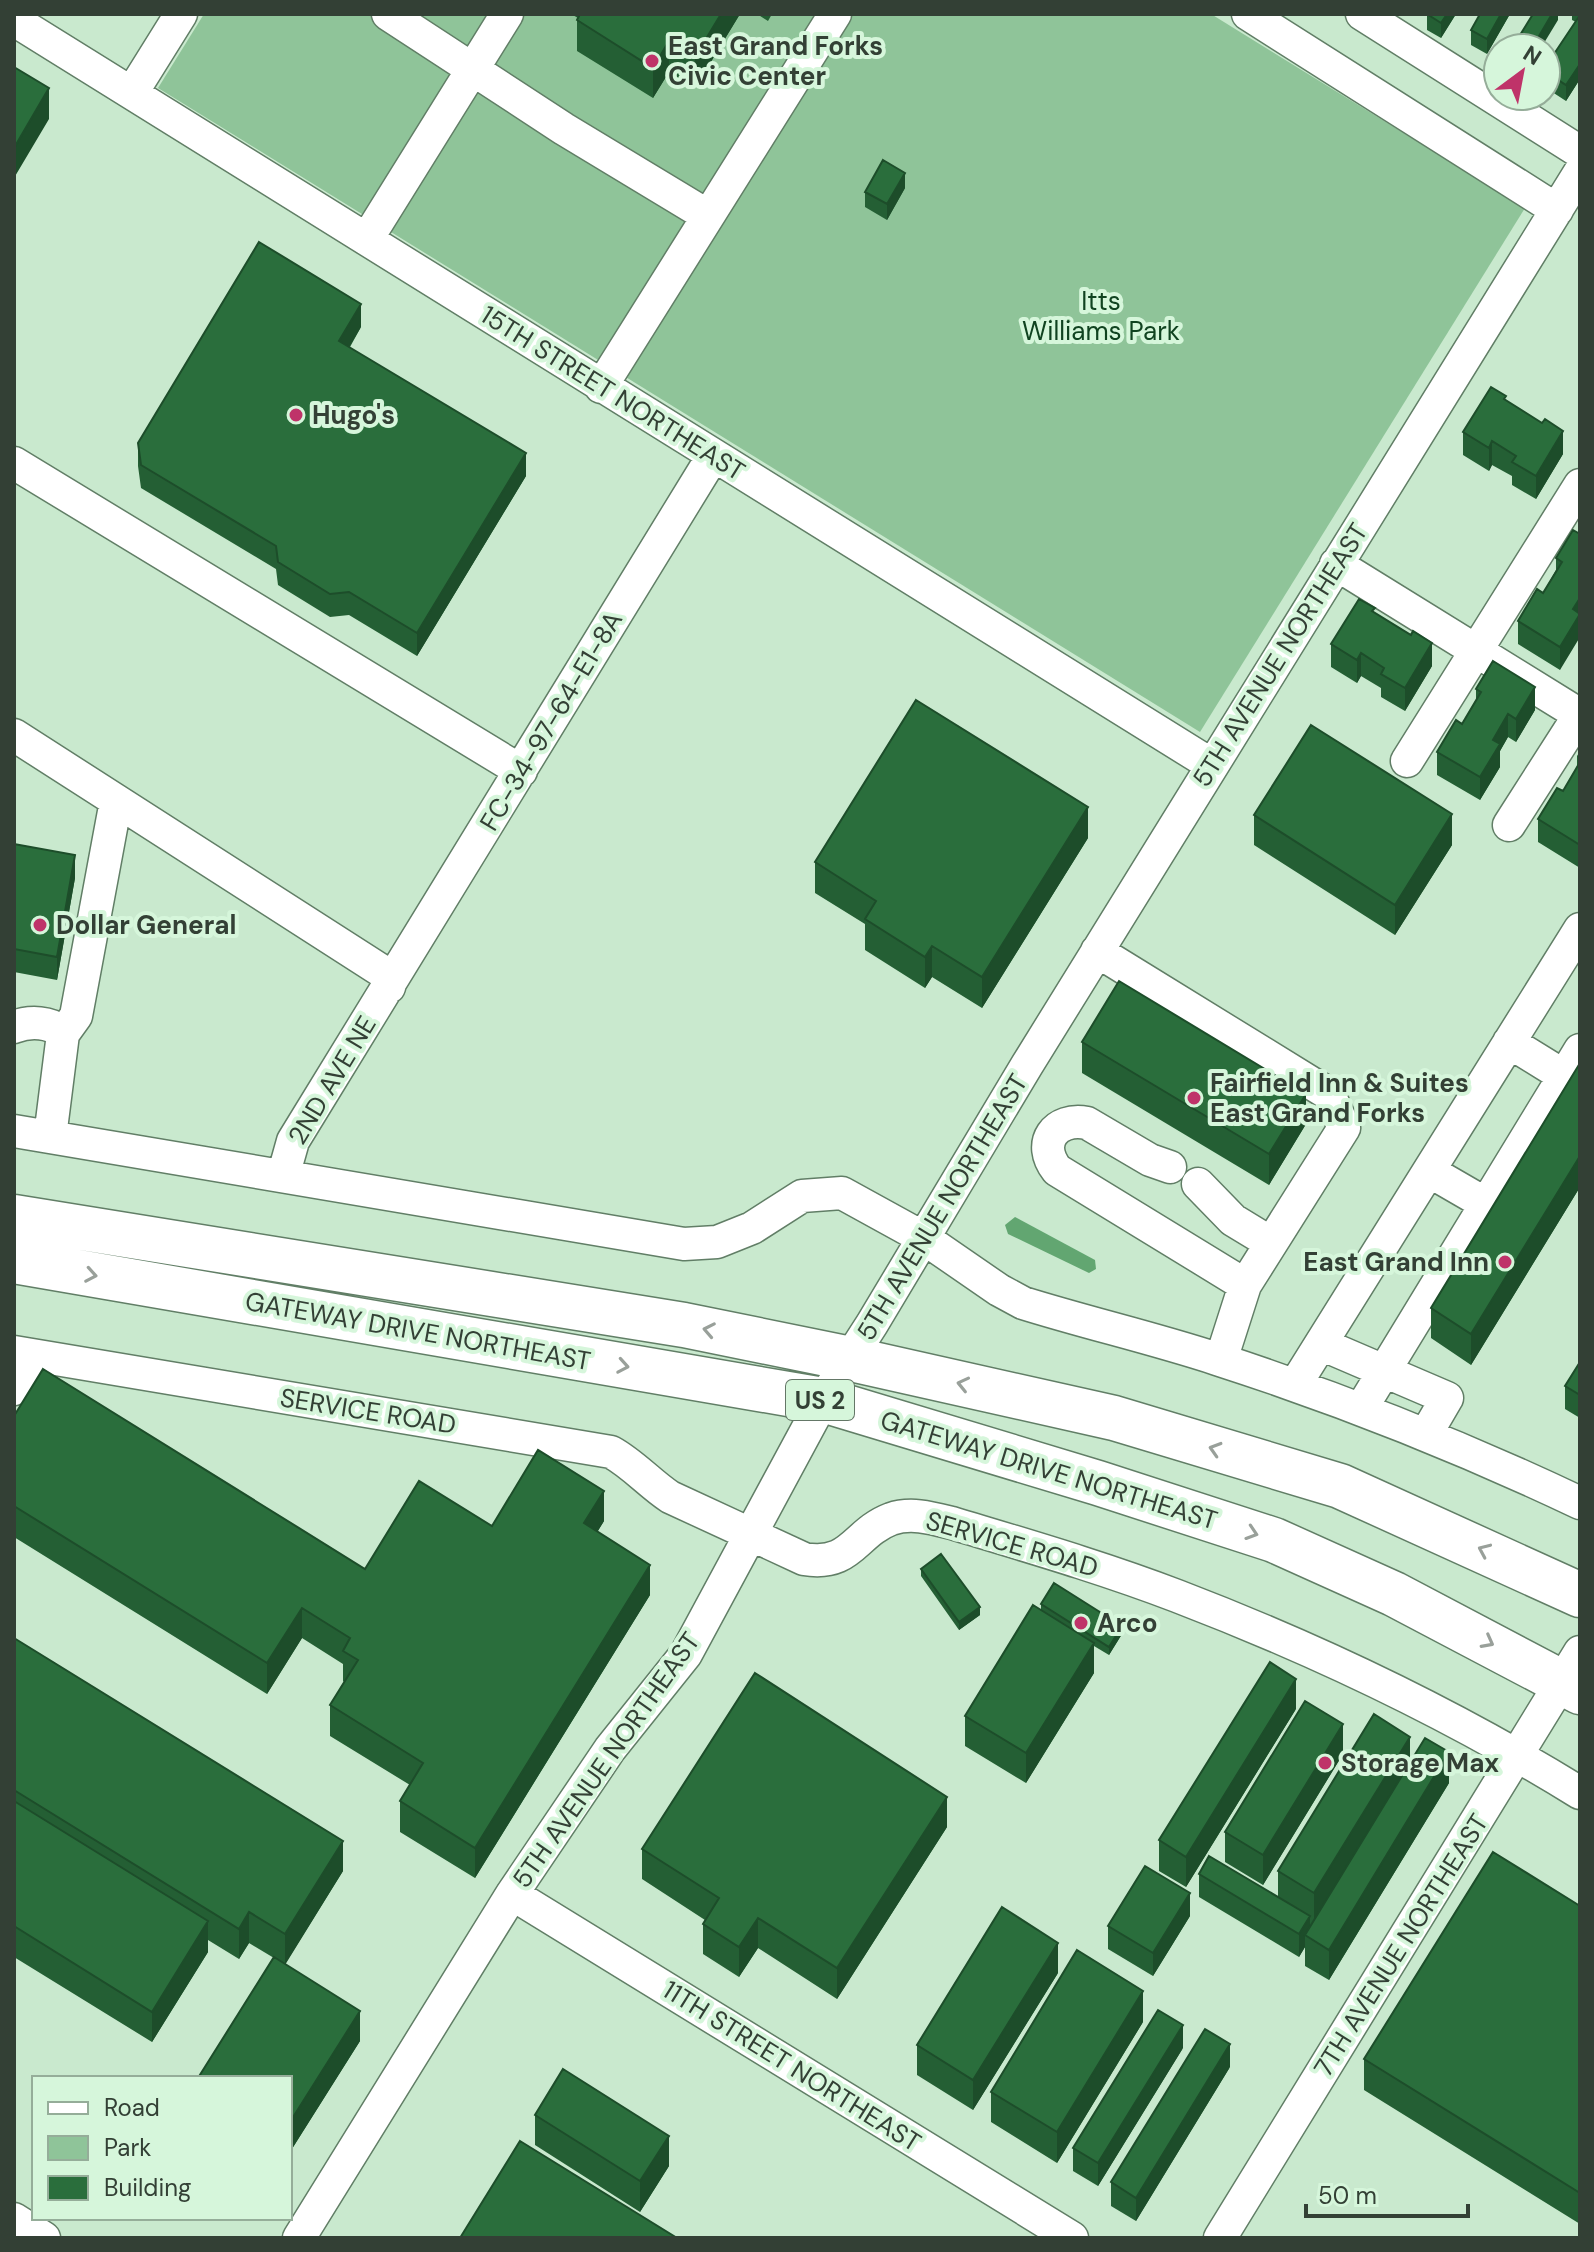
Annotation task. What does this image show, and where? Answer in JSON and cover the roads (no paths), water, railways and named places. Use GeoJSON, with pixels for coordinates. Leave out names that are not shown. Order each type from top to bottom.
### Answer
{"type":"FeatureCollection","features":[{"type":"Feature","properties":{"kind":"highway","name":"GATEWAY DRIVE NORTHEAST"},"geometry":{"type":"LineString","coordinates":[[14,1217],[684,1325],[1114,1418],[1340,1486],[1580,1595]]}},
{"type":"Feature","properties":{"kind":"highway","name":"GATEWAY DRIVE NORTHEAST"},"geometry":{"type":"LineString","coordinates":[[14,1261],[823,1400],[1274,1540],[1574,1675]]}},
{"type":"Feature","properties":{"kind":"street"},"geometry":{"type":"LineString","coordinates":[[133,91],[181,14]]}},
{"type":"Feature","properties":{"kind":"street"},"geometry":{"type":"LineString","coordinates":[[388,14],[564,129],[708,216]]}},
{"type":"Feature","properties":{"kind":"street"},"geometry":{"type":"LineString","coordinates":[[367,239],[507,14]]}},
{"type":"Feature","properties":{"kind":"street"},"geometry":{"type":"LineString","coordinates":[[601,387],[835,14]]}},
{"type":"Feature","properties":{"kind":"street"},"geometry":{"type":"LineString","coordinates":[[1248,14],[1557,210]]}},
{"type":"Feature","properties":{"kind":"street"},"geometry":{"type":"LineString","coordinates":[[1362,14],[1580,152]]}},
{"type":"Feature","properties":{"kind":"street","name":"15TH STREET NORTHEAST"},"geometry":{"type":"LineString","coordinates":[[14,20],[133,91],[601,387],[1212,765]]}},
{"type":"Feature","properties":{"kind":"street","name":"5TH AVENUE NORTHEAST"},"geometry":{"type":"LineString","coordinates":[[299,2238],[512,1894],[610,1749],[686,1654],[823,1400],[1580,172]]}},
{"type":"Feature","properties":{"kind":"street","name":"FC-34-97-64-E1-8A"},"geometry":{"type":"LineString","coordinates":[[389,987],[713,456]]}},
{"type":"Feature","properties":{"kind":"street"},"geometry":{"type":"LineString","coordinates":[[14,463],[521,771]]}},
{"type":"Feature","properties":{"kind":"street"},"geometry":{"type":"LineString","coordinates":[[1407,761],[1580,485]]}},
{"type":"Feature","properties":{"kind":"street"},"geometry":{"type":"LineString","coordinates":[[1336,564],[1580,715],[1509,825]]}},
{"type":"Feature","properties":{"kind":"street"},"geometry":{"type":"LineString","coordinates":[[14,735],[388,975],[391,980],[389,987]]}},
{"type":"Feature","properties":{"kind":"street"},"geometry":{"type":"LineString","coordinates":[[50,1137],[63,1034],[76,1016],[116,801]]}},
{"type":"Feature","properties":{"kind":"street"},"geometry":{"type":"LineString","coordinates":[[1295,1385],[1580,929]]}},
{"type":"Feature","properties":{"kind":"street"},"geometry":{"type":"LineString","coordinates":[[1097,951],[1329,1094],[1344,1128],[1245,1285],[1221,1360]]}},
{"type":"Feature","properties":{"kind":"street","name":"2ND AVE NE"},"geometry":{"type":"LineString","coordinates":[[288,1177],[286,1166],[293,1141],[389,987]]}},
{"type":"Feature","properties":{"kind":"street"},"geometry":{"type":"LineString","coordinates":[[14,1027],[27,1022],[58,1027],[63,1034]]}},
{"type":"Feature","properties":{"kind":"street"},"geometry":{"type":"LineString","coordinates":[[1361,1409],[1572,1063],[1509,1042]]}},
{"type":"Feature","properties":{"kind":"street"},"geometry":{"type":"LineString","coordinates":[[1170,1167],[1150,1160],[1087,1123],[1064,1123],[1054,1132],[1047,1146],[1049,1160],[1057,1170],[1245,1285]]}},
{"type":"Feature","properties":{"kind":"street"},"geometry":{"type":"LineString","coordinates":[[14,1131],[684,1244],[717,1242],[752,1228],[802,1196],[842,1193],[922,1237],[1023,1303],[1221,1360],[1295,1385],[1426,1434],[1580,1503]]}},
{"type":"Feature","properties":{"kind":"street"},"geometry":{"type":"LineString","coordinates":[[1429,1171],[1486,1204]]}},
{"type":"Feature","properties":{"kind":"street"},"geometry":{"type":"LineString","coordinates":[[1198,1184],[1233,1220],[1271,1243]]}},
{"type":"Feature","properties":{"kind":"street"},"geometry":{"type":"LineString","coordinates":[[1321,1344],[1447,1398],[1426,1434]]}},
{"type":"Feature","properties":{"kind":"street"},"geometry":{"type":"LineString","coordinates":[[14,1389],[24,1354]]}},
{"type":"Feature","properties":{"kind":"street","name":"SERVICE ROAD"},"geometry":{"type":"LineString","coordinates":[[24,1354],[611,1452],[627,1460],[652,1485],[670,1497],[792,1556],[816,1561],[827,1561],[844,1554],[871,1531],[893,1519],[921,1516],[952,1523],[1175,1595],[1282,1638],[1404,1694],[1518,1755],[1580,1793]]}},
{"type":"Feature","properties":{"kind":"street","name":"7TH AVENUE NORTHEAST"},"geometry":{"type":"LineString","coordinates":[[1220,2238],[1518,1755],[1574,1675]]}},
{"type":"Feature","properties":{"kind":"street","name":"11TH STREET NORTHEAST"},"geometry":{"type":"LineString","coordinates":[[512,1894],[1072,2238]]}},
{"type":"Feature","properties":{"kind":"street"},"geometry":{"type":"LineString","coordinates":[[14,2219],[44,2238]]}},
{"type":"Feature","properties":{"kind":"place","name":"East Grand Forks Civic Center"},"geometry":{"type":"Point","coordinates":[652,61]}},
{"type":"Feature","properties":{"kind":"place","name":"Hugo's"},"geometry":{"type":"Point","coordinates":[296,415]}},
{"type":"Feature","properties":{"kind":"place","name":"Dollar General"},"geometry":{"type":"Point","coordinates":[40,925]}},
{"type":"Feature","properties":{"kind":"place","name":"Fairfield Inn & Suites East Grand Forks"},"geometry":{"type":"Point","coordinates":[1194,1098]}},
{"type":"Feature","properties":{"kind":"place","name":"East Grand Inn"},"geometry":{"type":"Point","coordinates":[1505,1262]}},
{"type":"Feature","properties":{"kind":"place","name":"Arco"},"geometry":{"type":"Point","coordinates":[1081,1623]}},
{"type":"Feature","properties":{"kind":"place","name":"Storage Max"},"geometry":{"type":"Point","coordinates":[1325,1763]}},
{"type":"Feature","properties":{"kind":"park label","name":"Itts Williams Park"},"geometry":{"type":"Point","coordinates":[1101,316]}}]}
